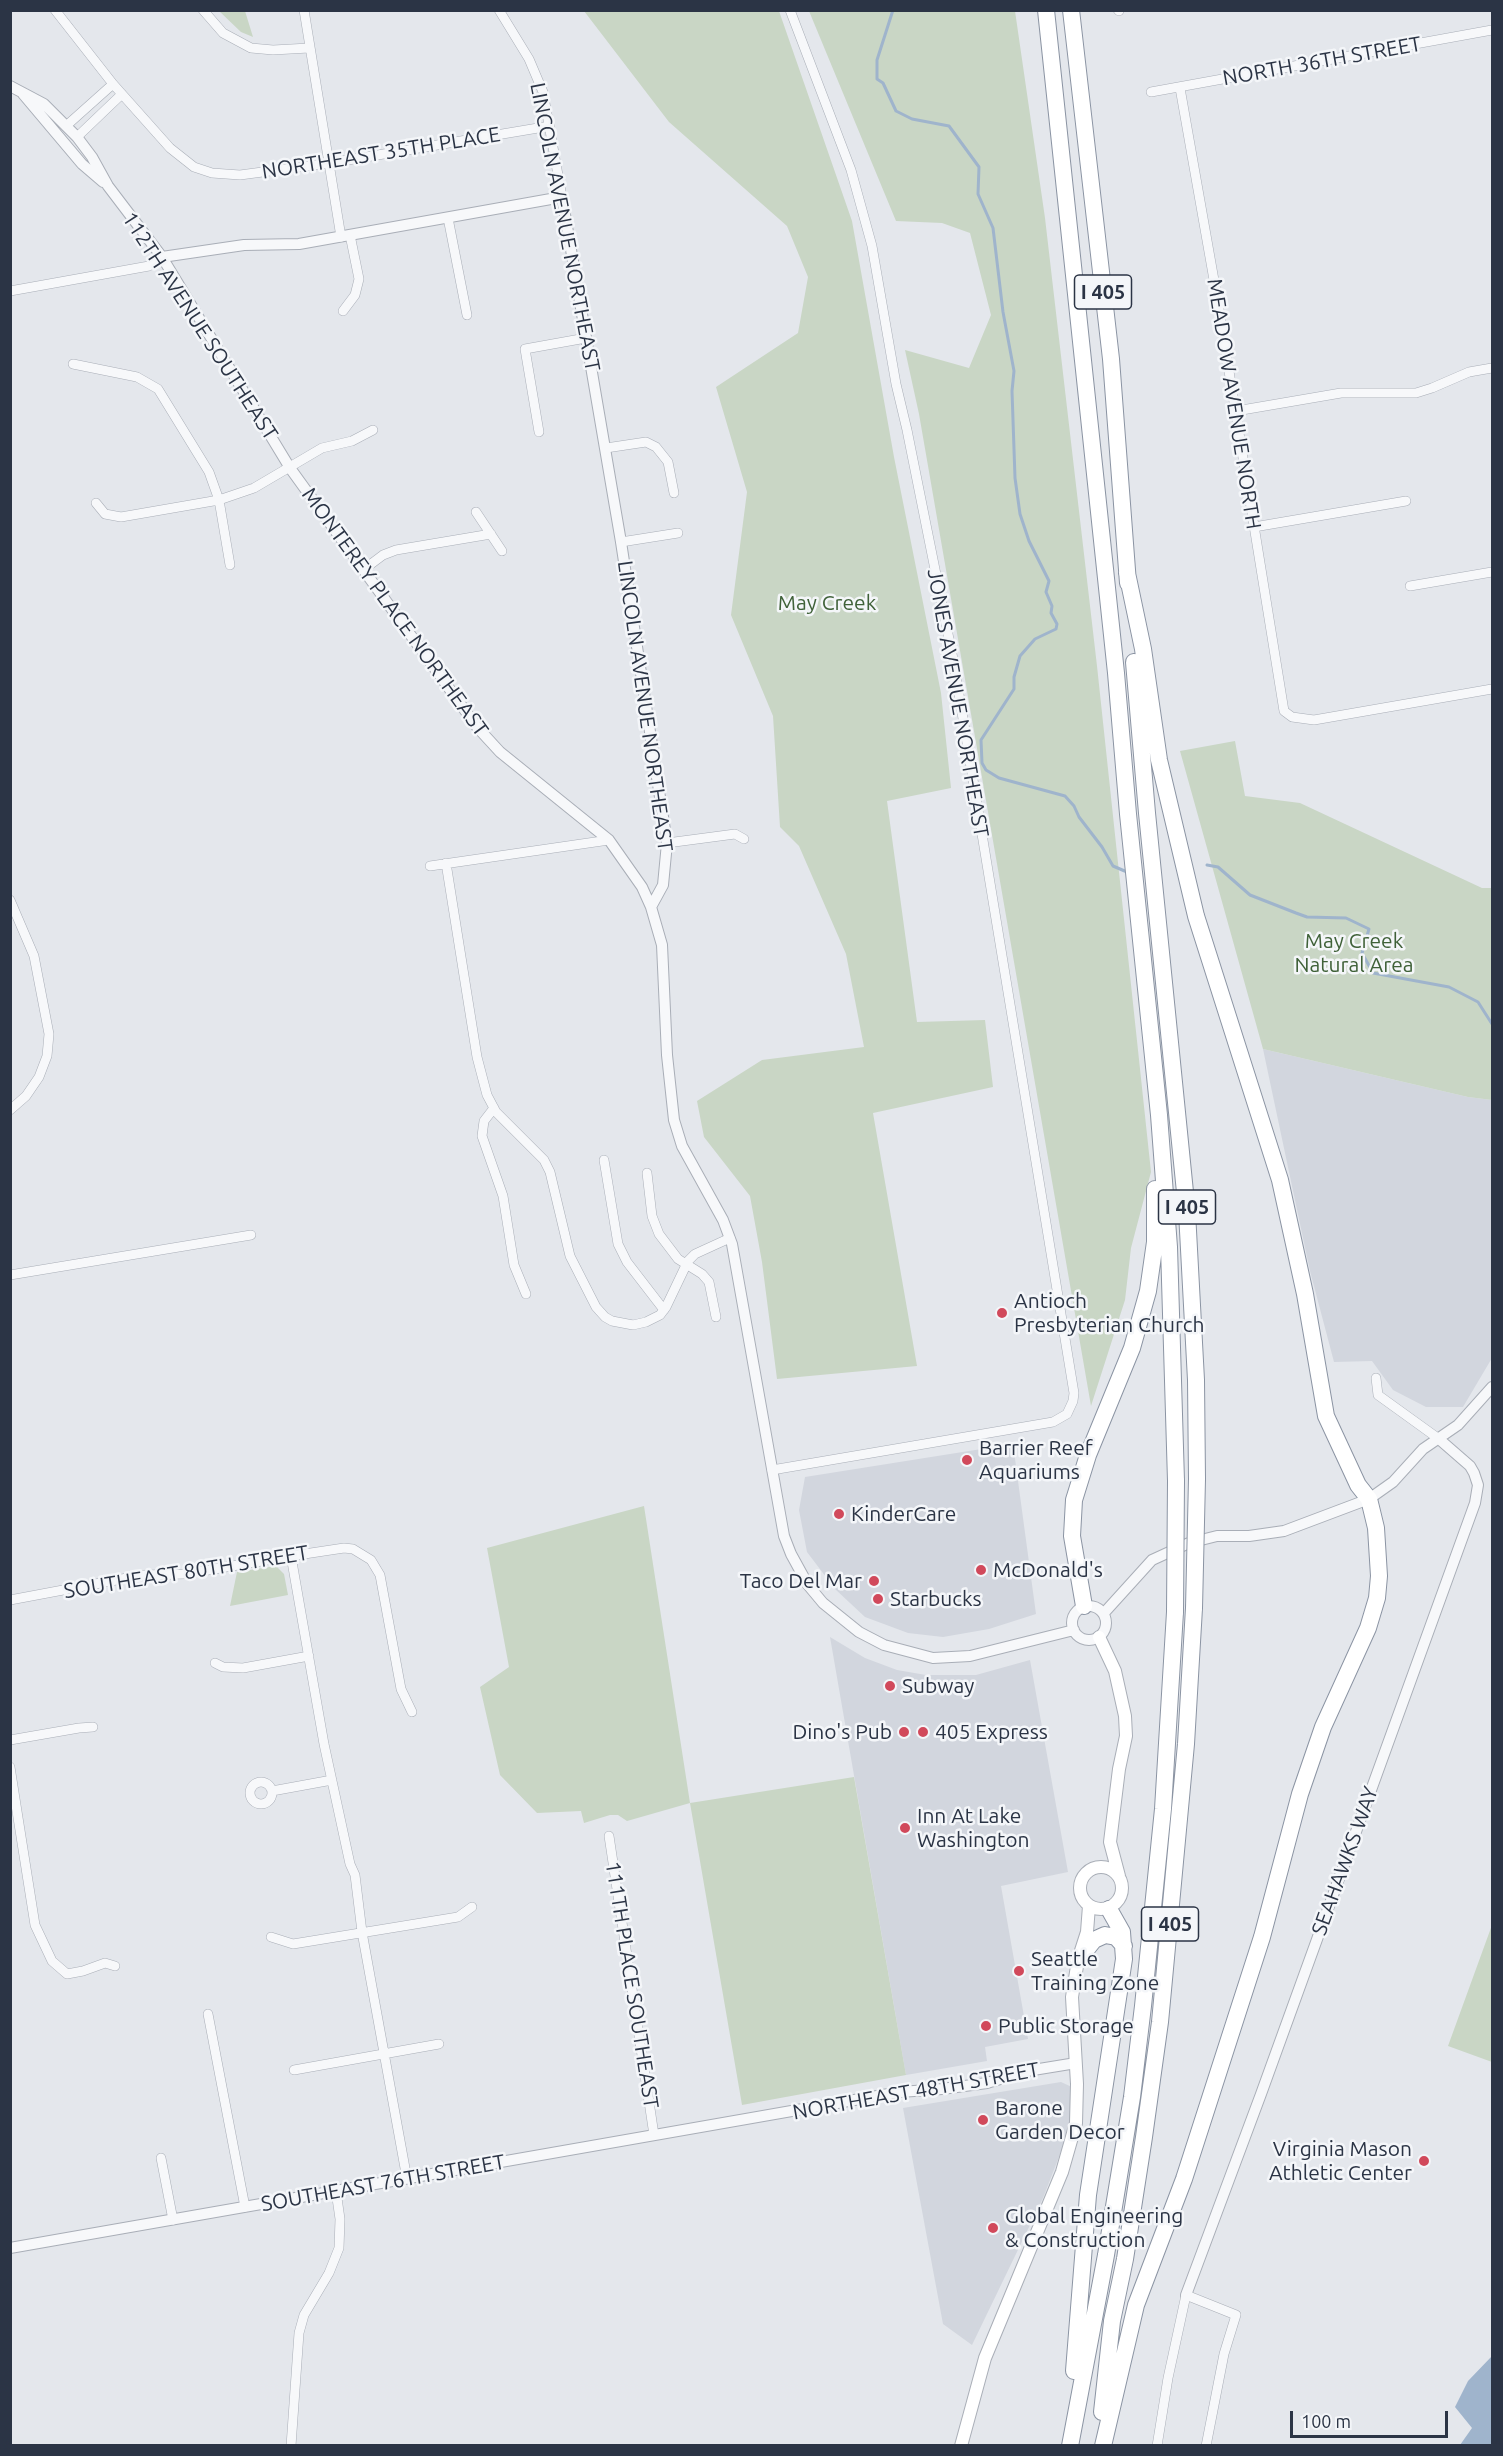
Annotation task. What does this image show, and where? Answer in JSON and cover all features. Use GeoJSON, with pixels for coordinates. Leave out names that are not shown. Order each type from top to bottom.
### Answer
{"type":"FeatureCollection","features":[{"type":"Feature","properties":{"kind":"highway"},"geometry":{"type":"LineString","coordinates":[[1035,10],[1056,116]]}},
{"type":"Feature","properties":{"kind":"highway","name":"I 405"},"geometry":{"type":"LineString","coordinates":[[1046,10],[1151,1026],[1169,1247],[1176,1481],[1175,1612],[1163,1809],[1143,2006],[1110,2234],[1070,2445]]}},
{"type":"Feature","properties":{"kind":"highway","name":"I 405"},"geometry":{"type":"LineString","coordinates":[[1071,10],[1111,359],[1147,813],[1187,1212],[1196,1380],[1197,1479],[1194,1608],[1186,1744],[1160,2022],[1125,2259],[1112,2321],[1101,2445]]}},
{"type":"Feature","properties":{"kind":"highway"},"geometry":{"type":"LineString","coordinates":[[1101,2445],[1136,2305],[1184,2179],[1262,1937],[1300,1794],[1323,1727],[1368,1628],[1377,1598],[1379,1576],[1376,1528],[1369,1499],[1358,1485],[1326,1416],[1305,1294],[1280,1180],[1196,916],[1171,817],[1127,573]]}},
{"type":"Feature","properties":{"kind":"highway"},"geometry":{"type":"LineString","coordinates":[[1084,1606],[1072,1536],[1074,1500],[1088,1455],[1137,1332],[1148,1291],[1155,1242],[1156,1205],[1150,1087],[1151,1026]]}},
{"type":"Feature","properties":{"kind":"highway"},"geometry":{"type":"LineString","coordinates":[[1070,2445],[1088,2195],[1124,1959],[1122,1932],[1106,1909]]}},
{"type":"Feature","properties":{"kind":"highway"},"geometry":{"type":"LineString","coordinates":[[1078,1960],[1094,1940],[1105,1935],[1116,1937],[1124,1946]]}},
{"type":"Feature","properties":{"kind":"main road"},"geometry":{"type":"LineString","coordinates":[[1087,1932],[1106,1909],[1114,1905],[1122,1895],[1122,1882],[1110,1842],[1117,1778],[1126,1736],[1125,1716],[1114,1671],[1099,1637]]}},
{"type":"Feature","properties":{"kind":"main road"},"geometry":{"type":"LineString","coordinates":[[961,2445],[985,2358],[1066,2161],[1076,2123],[1076,2063],[1072,1997],[1078,1960],[1087,1932],[1089,1906],[1080,1888],[1085,1875],[1096,1868],[1110,1842]]}},
{"type":"Feature","properties":{"kind":"main road"},"geometry":{"type":"LineString","coordinates":[[1096,1868],[1109,1868],[1119,1876]]}},
{"type":"Feature","properties":{"kind":"main road"},"geometry":{"type":"LineString","coordinates":[[1089,1906],[1106,1909]]}},
{"type":"Feature","properties":{"kind":"street"},"geometry":{"type":"LineString","coordinates":[[55,10],[122,94],[77,137]]}},
{"type":"Feature","properties":{"kind":"street"},"geometry":{"type":"LineString","coordinates":[[203,10],[223,33],[251,48],[273,50],[309,48]]}},
{"type":"Feature","properties":{"kind":"street"},"geometry":{"type":"LineString","coordinates":[[304,10],[330,163],[345,236],[359,279],[355,295],[343,310]]}},
{"type":"Feature","properties":{"kind":"street","name":"LINCOLN AVENUE NORTHEAST"},"geometry":{"type":"LineString","coordinates":[[499,10],[538,76],[543,92],[606,448],[668,843],[663,885],[651,907]]}},
{"type":"Feature","properties":{"kind":"street","name":"JONES AVENUE NORTHEAST"},"geometry":{"type":"LineString","coordinates":[[772,1470],[1053,1422],[1067,1414],[1073,1401],[1073,1384],[954,664],[896,384],[872,246],[851,170],[790,10]]}},
{"type":"Feature","properties":{"kind":"street","name":"NORTH 36TH STREET"},"geometry":{"type":"LineString","coordinates":[[1151,92],[1492,30]]}},
{"type":"Feature","properties":{"kind":"street"},"geometry":{"type":"LineString","coordinates":[[66,126],[113,84]]}},
{"type":"Feature","properties":{"kind":"street","name":"112TH AVENUE SOUTHEAST"},"geometry":{"type":"LineString","coordinates":[[15,88],[44,104],[77,137],[108,186],[162,257],[291,468]]}},
{"type":"Feature","properties":{"kind":"street","name":"112TH AVENUE SOUTHEAST"},"geometry":{"type":"LineString","coordinates":[[15,88],[82,164],[108,186]]}},
{"type":"Feature","properties":{"kind":"street","name":"MEADOW AVENUE NORTH"},"geometry":{"type":"LineString","coordinates":[[1180,88],[1236,411],[1284,711],[1292,717],[1314,720],[1492,689]]}},
{"type":"Feature","properties":{"kind":"street","name":"NORTHEAST 35TH PLACE"},"geometry":{"type":"LineString","coordinates":[[122,94],[170,148],[194,166],[212,173],[240,175],[330,163],[550,126]]}},
{"type":"Feature","properties":{"kind":"street"},"geometry":{"type":"LineString","coordinates":[[10,291],[149,266],[162,257],[244,244],[298,244],[562,197]]}},
{"type":"Feature","properties":{"kind":"street"},"geometry":{"type":"LineString","coordinates":[[448,218],[467,315]]}},
{"type":"Feature","properties":{"kind":"street"},"geometry":{"type":"LineString","coordinates":[[539,432],[525,349],[586,338]]}},
{"type":"Feature","properties":{"kind":"street"},"geometry":{"type":"LineString","coordinates":[[73,364],[138,377],[158,389],[209,472],[219,500],[230,565]]}},
{"type":"Feature","properties":{"kind":"street"},"geometry":{"type":"LineString","coordinates":[[1236,411],[1341,393],[1416,393],[1468,372],[1492,368]]}},
{"type":"Feature","properties":{"kind":"street"},"geometry":{"type":"LineString","coordinates":[[96,503],[105,514],[121,517],[219,500],[254,488],[291,468],[311,453],[352,441],[374,430]]}},
{"type":"Feature","properties":{"kind":"street"},"geometry":{"type":"LineString","coordinates":[[606,448],[646,442],[656,447],[668,462],[674,493]]}},
{"type":"Feature","properties":{"kind":"street","name":"MONTEREY PLACE NORTHEAST"},"geometry":{"type":"LineString","coordinates":[[291,468],[487,738],[609,840],[642,887],[651,907]]}},
{"type":"Feature","properties":{"kind":"street"},"geometry":{"type":"LineString","coordinates":[[1254,527],[1406,501]]}},
{"type":"Feature","properties":{"kind":"street"},"geometry":{"type":"LineString","coordinates":[[476,512],[502,551]]}},
{"type":"Feature","properties":{"kind":"street"},"geometry":{"type":"LineString","coordinates":[[621,542],[678,533]]}},
{"type":"Feature","properties":{"kind":"street"},"geometry":{"type":"LineString","coordinates":[[363,570],[383,555],[396,550],[491,534]]}},
{"type":"Feature","properties":{"kind":"street"},"geometry":{"type":"LineString","coordinates":[[1410,586],[1492,572]]}},
{"type":"Feature","properties":{"kind":"street"},"geometry":{"type":"LineString","coordinates":[[668,843],[735,834],[744,839]]}},
{"type":"Feature","properties":{"kind":"street"},"geometry":{"type":"LineString","coordinates":[[430,866],[609,840]]}},
{"type":"Feature","properties":{"kind":"street"},"geometry":{"type":"LineString","coordinates":[[446,864],[477,1057],[483,1080],[494,1108],[544,1160],[550,1172],[570,1256],[590,1296],[605,1317],[612,1321],[633,1325],[660,1315],[694,1254],[730,1238]]}},
{"type":"Feature","properties":{"kind":"street"},"geometry":{"type":"LineString","coordinates":[[10,900],[34,956],[49,1034],[43,1067],[33,1087],[10,1110]]}},
{"type":"Feature","properties":{"kind":"street"},"geometry":{"type":"LineString","coordinates":[[651,907],[662,945],[667,1055],[674,1120],[682,1146],[723,1220],[730,1238],[784,1536],[799,1570],[823,1603],[858,1632],[884,1645],[913,1654],[950,1659],[994,1651],[1074,1630]]}},
{"type":"Feature","properties":{"kind":"street"},"geometry":{"type":"LineString","coordinates":[[494,1108],[484,1121],[482,1136],[503,1196],[514,1265],[526,1294]]}},
{"type":"Feature","properties":{"kind":"street"},"geometry":{"type":"LineString","coordinates":[[604,1160],[618,1244],[627,1262],[664,1310]]}},
{"type":"Feature","properties":{"kind":"street"},"geometry":{"type":"LineString","coordinates":[[647,1173],[652,1216],[658,1234],[670,1251],[686,1265],[702,1274],[709,1282],[716,1317]]}},
{"type":"Feature","properties":{"kind":"street"},"geometry":{"type":"LineString","coordinates":[[10,1275],[251,1235]]}},
{"type":"Feature","properties":{"kind":"street"},"geometry":{"type":"LineString","coordinates":[[1376,1378],[1378,1395],[1439,1439]]}},
{"type":"Feature","properties":{"kind":"street"},"geometry":{"type":"LineString","coordinates":[[1104,1613],[1152,1560],[1189,1543],[1216,1536],[1249,1536],[1284,1531],[1369,1499],[1393,1482],[1423,1449],[1458,1425],[1492,1387]]}},
{"type":"Feature","properties":{"kind":"street","name":"SEAHAWKS WAY"},"geometry":{"type":"LineString","coordinates":[[1186,2295],[1475,1503],[1478,1485],[1474,1473],[1470,1466],[1439,1439]]}},
{"type":"Feature","properties":{"kind":"street","name":"SOUTHEAST 80TH STREET"},"geometry":{"type":"LineString","coordinates":[[10,1600],[142,1575],[185,1574],[344,1548],[353,1549],[377,1567],[380,1575],[400,1689],[412,1712]]}},
{"type":"Feature","properties":{"kind":"street"},"geometry":{"type":"LineString","coordinates":[[291,1556],[332,1780],[350,1864],[355,1875],[362,1932],[407,2179]]}},
{"type":"Feature","properties":{"kind":"street"},"geometry":{"type":"LineString","coordinates":[[1084,1606],[1095,1607],[1104,1613],[1106,1629],[1099,1637],[1093,1640],[1082,1638],[1074,1630],[1073,1619],[1079,1609],[1084,1606]]}},
{"type":"Feature","properties":{"kind":"street"},"geometry":{"type":"LineString","coordinates":[[216,1663],[223,1667],[243,1668],[309,1656]]}},
{"type":"Feature","properties":{"kind":"street"},"geometry":{"type":"LineString","coordinates":[[10,1740],[93,1727]]}},
{"type":"Feature","properties":{"kind":"street"},"geometry":{"type":"LineString","coordinates":[[10,1767],[35,1925],[52,1961],[62,1972],[74,1974],[105,1962],[116,1966]]}},
{"type":"Feature","properties":{"kind":"street"},"geometry":{"type":"LineString","coordinates":[[272,1791],[332,1780]]}},
{"type":"Feature","properties":{"kind":"street","name":"111TH PLACE SOUTHEAST"},"geometry":{"type":"LineString","coordinates":[[609,1836],[654,2135]]}},
{"type":"Feature","properties":{"kind":"street"},"geometry":{"type":"LineString","coordinates":[[271,1937],[293,1944],[458,1917],[472,1907]]}},
{"type":"Feature","properties":{"kind":"street"},"geometry":{"type":"LineString","coordinates":[[208,2014],[244,2207]]}},
{"type":"Feature","properties":{"kind":"street"},"geometry":{"type":"LineString","coordinates":[[294,2070],[439,2044]]}},
{"type":"Feature","properties":{"kind":"street","name":"NORTHEAST 48TH STREET"},"geometry":{"type":"LineString","coordinates":[[755,2118],[900,2092],[942,2090],[987,2083],[1019,2073],[1076,2063]]}},
{"type":"Feature","properties":{"kind":"street","name":"SOUTHEAST 76TH STREET"},"geometry":{"type":"LineString","coordinates":[[10,2248],[755,2118]]}},
{"type":"Feature","properties":{"kind":"street"},"geometry":{"type":"LineString","coordinates":[[161,2158],[173,2220]]}},
{"type":"Feature","properties":{"kind":"street"},"geometry":{"type":"LineString","coordinates":[[291,2445],[299,2333],[304,2315],[329,2273],[339,2248],[340,2219],[336,2191]]}},
{"type":"Feature","properties":{"kind":"street"},"geometry":{"type":"LineString","coordinates":[[1157,2445],[1168,2378],[1186,2295],[1236,2315],[1222,2363],[1206,2445]]}},
{"type":"Feature","properties":{"kind":"shaded area"},"geometry":{"type":"Polygon","coordinates":[[[1263,1049],[1468,1097],[1492,1100],[1492,1358],[1463,1407],[1426,1407],[1393,1390],[1372,1361],[1334,1362],[1310,1271],[1263,1049]]]}},
{"type":"Feature","properties":{"kind":"shaded area"},"geometry":{"type":"Polygon","coordinates":[[[1013,1444],[1036,1614],[989,1629],[943,1637],[908,1633],[865,1617],[835,1589],[807,1552],[799,1510],[805,1477],[1013,1444]]]}},
{"type":"Feature","properties":{"kind":"shaded area"},"geometry":{"type":"Polygon","coordinates":[[[830,1637],[865,1658],[897,1670],[926,1675],[976,1675],[1030,1660],[1068,1872],[1001,1886],[1028,2039],[985,2047],[987,2061],[906,2075],[830,1637]]]}},
{"type":"Feature","properties":{"kind":"shaded area"},"geometry":{"type":"Polygon","coordinates":[[[1061,2082],[1074,2088],[1076,2113],[1043,2198],[972,2345],[943,2324],[903,2108],[1061,2082]]]}},
{"type":"Feature","properties":{"kind":"green space"},"geometry":{"type":"Polygon","coordinates":[[[219,11],[245,11],[253,37],[241,32],[219,11]]]}},
{"type":"Feature","properties":{"kind":"green space","name":"May Creek"},"geometry":{"type":"Polygon","coordinates":[[[584,11],[779,11],[852,221],[894,457],[941,693],[951,788],[887,801],[917,1022],[985,1020],[993,1087],[873,1113],[917,1366],[777,1379],[762,1262],[750,1196],[704,1137],[697,1101],[762,1060],[864,1047],[846,954],[799,846],[780,827],[773,716],[731,615],[747,492],[716,387],[798,333],[808,277],[787,226],[669,122],[584,11]]]}},
{"type":"Feature","properties":{"kind":"green space"},"geometry":{"type":"Polygon","coordinates":[[[809,11],[1015,11],[1045,218],[1097,666],[1151,1172],[1131,1248],[1125,1300],[1091,1406],[919,414],[905,350],[969,368],[991,315],[970,233],[942,223],[896,221],[809,11]]]}},
{"type":"Feature","properties":{"kind":"green space","name":"May Creek Natural Area"},"geometry":{"type":"Polygon","coordinates":[[[1235,741],[1245,796],[1300,803],[1482,888],[1492,888],[1492,1100],[1468,1097],[1263,1049],[1180,751],[1235,741]]]}},
{"type":"Feature","properties":{"kind":"green space"},"geometry":{"type":"Polygon","coordinates":[[[644,1506],[690,1803],[627,1821],[618,1815],[610,1815],[584,1823],[581,1811],[537,1813],[500,1775],[480,1687],[509,1667],[487,1548],[644,1506]]]}},
{"type":"Feature","properties":{"kind":"green space"},"geometry":{"type":"Polygon","coordinates":[[[276,1566],[284,1574],[288,1595],[230,1606],[237,1572],[276,1566]]]}},
{"type":"Feature","properties":{"kind":"green space"},"geometry":{"type":"Polygon","coordinates":[[[854,1777],[906,2075],[742,2105],[690,1803],[854,1777]]]}},
{"type":"Feature","properties":{"kind":"green space"},"geometry":{"type":"Polygon","coordinates":[[[1492,1925],[1492,2062],[1448,2046],[1492,1925]]]}},
{"type":"Feature","properties":{"kind":"water"},"geometry":{"type":"Polygon","coordinates":[[[1492,2356],[1492,2445],[1460,2445],[1472,2428],[1455,2407],[1468,2381],[1492,2356]]]}},
{"type":"Feature","properties":{"kind":"waterway","name":"May Creek"},"geometry":{"type":"LineString","coordinates":[[893,10],[877,60],[877,79],[883,83],[896,111],[912,119],[949,126],[979,167],[978,194],[993,228],[1003,312],[1014,371],[1012,391],[1015,478],[1020,514],[1029,541],[1049,581],[1046,592],[1052,606],[1051,613],[1057,624],[1056,629],[1035,639],[1020,656],[1014,677],[1014,689],[981,740],[982,763],[986,770],[999,778],[1065,796],[1113,866],[1127,872]]}},
{"type":"Feature","properties":{"kind":"waterway","name":"May Creek"},"geometry":{"type":"LineString","coordinates":[[1207,865],[1218,867],[1250,895],[1307,917],[1346,918],[1369,929],[1362,953],[1373,973],[1449,987],[1478,1002],[1492,1024]]}},
{"type":"Feature","properties":{"kind":"place","name":"Antioch Presbyterian Church"},"geometry":{"type":"Point","coordinates":[1002,1313]}},
{"type":"Feature","properties":{"kind":"place","name":"Barrier Reef Aquariums"},"geometry":{"type":"Point","coordinates":[967,1460]}},
{"type":"Feature","properties":{"kind":"place","name":"KinderCare"},"geometry":{"type":"Point","coordinates":[839,1514]}},
{"type":"Feature","properties":{"kind":"place","name":"McDonald's"},"geometry":{"type":"Point","coordinates":[981,1570]}},
{"type":"Feature","properties":{"kind":"place","name":"Taco Del Mar"},"geometry":{"type":"Point","coordinates":[874,1581]}},
{"type":"Feature","properties":{"kind":"place","name":"Starbucks"},"geometry":{"type":"Point","coordinates":[878,1599]}},
{"type":"Feature","properties":{"kind":"place","name":"Subway"},"geometry":{"type":"Point","coordinates":[890,1686]}},
{"type":"Feature","properties":{"kind":"place","name":"Dino's Pub"},"geometry":{"type":"Point","coordinates":[904,1732]}},
{"type":"Feature","properties":{"kind":"place","name":"405 Express"},"geometry":{"type":"Point","coordinates":[923,1732]}},
{"type":"Feature","properties":{"kind":"place","name":"Inn At Lake Washington"},"geometry":{"type":"Point","coordinates":[905,1828]}},
{"type":"Feature","properties":{"kind":"place","name":"Seattle Training Zone"},"geometry":{"type":"Point","coordinates":[1019,1971]}},
{"type":"Feature","properties":{"kind":"place","name":"Public Storage"},"geometry":{"type":"Point","coordinates":[986,2026]}},
{"type":"Feature","properties":{"kind":"place","name":"Barone Garden Decor"},"geometry":{"type":"Point","coordinates":[983,2120]}},
{"type":"Feature","properties":{"kind":"place","name":"Virginia Mason Athletic Center"},"geometry":{"type":"Point","coordinates":[1424,2161]}},
{"type":"Feature","properties":{"kind":"place","name":"Global Engineering & Construction"},"geometry":{"type":"Point","coordinates":[993,2228]}}]}
